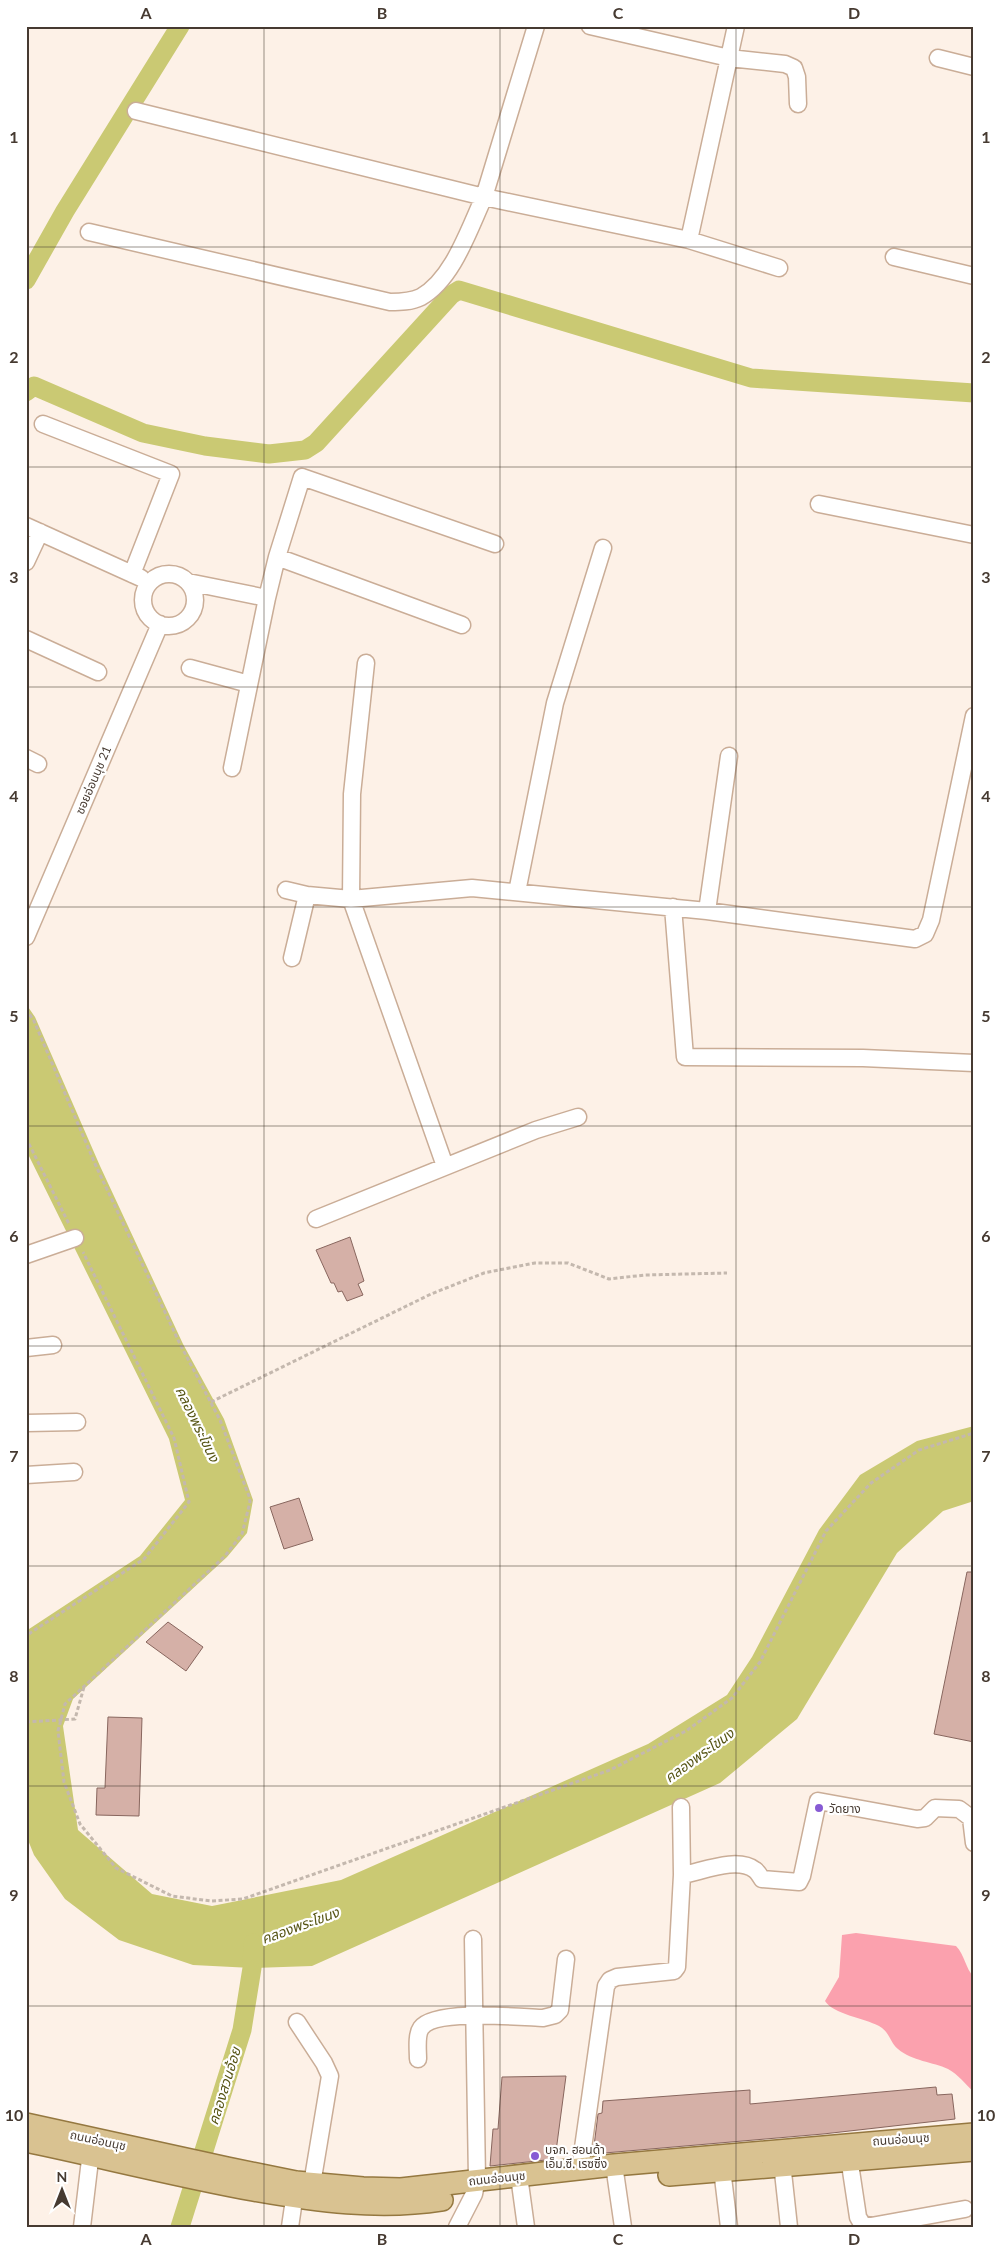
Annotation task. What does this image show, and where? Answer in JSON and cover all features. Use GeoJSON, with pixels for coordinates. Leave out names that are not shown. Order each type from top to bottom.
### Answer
{"type":"FeatureCollection","features":[{"type":"Feature","properties":{"kind":"main road","name":"ถนนอ่อนนุช"},"geometry":{"type":"LineString","coordinates":[[26,2124],[92,2147],[225,2176],[301,2187],[401,2189],[476,2187],[616,2172],[848,2152],[974,2150]]}},
{"type":"Feature","properties":{"kind":"main road","name":"ถนนอ่อนนุช"},"geometry":{"type":"LineString","coordinates":[[848,2152],[974,2134]]}},
{"type":"Feature","properties":{"kind":"main road","name":"ถนนอ่อนนุช"},"geometry":{"type":"LineString","coordinates":[[26,2141],[92,2147]]}},
{"type":"Feature","properties":{"kind":"main road","name":"ถนนอ่อนนุช"},"geometry":{"type":"LineString","coordinates":[[520,2182],[580,2169],[616,2172]]}},
{"type":"Feature","properties":{"kind":"street"},"geometry":{"type":"LineString","coordinates":[[90,232],[390,302],[405,302],[420,298],[444,278],[484,197],[536,26]]}},
{"type":"Feature","properties":{"kind":"street"},"geometry":{"type":"LineString","coordinates":[[590,26],[729,58],[786,64],[794,68],[797,77],[798,104]]}},
{"type":"Feature","properties":{"kind":"street"},"geometry":{"type":"LineString","coordinates":[[689,240],[736,26]]}},
{"type":"Feature","properties":{"kind":"street"},"geometry":{"type":"LineString","coordinates":[[938,58],[974,66]]}},
{"type":"Feature","properties":{"kind":"street"},"geometry":{"type":"LineString","coordinates":[[136,111],[484,197],[689,240],[779,268]]}},
{"type":"Feature","properties":{"kind":"street"},"geometry":{"type":"LineString","coordinates":[[894,257],[974,276]]}},
{"type":"Feature","properties":{"kind":"street"},"geometry":{"type":"LineString","coordinates":[[43,424],[171,474],[132,574]]}},
{"type":"Feature","properties":{"kind":"street"},"geometry":{"type":"LineString","coordinates":[[232,768],[267,598],[277,557],[302,477],[495,544]]}},
{"type":"Feature","properties":{"kind":"street"},"geometry":{"type":"LineString","coordinates":[[819,504],[974,535]]}},
{"type":"Feature","properties":{"kind":"street"},"geometry":{"type":"LineString","coordinates":[[26,562],[33,529],[150,582]]}},
{"type":"Feature","properties":{"kind":"street"},"geometry":{"type":"LineString","coordinates":[[517,892],[555,703],[603,548]]}},
{"type":"Feature","properties":{"kind":"street"},"geometry":{"type":"LineString","coordinates":[[277,557],[462,625]]}},
{"type":"Feature","properties":{"kind":"street"},"geometry":{"type":"LineString","coordinates":[[188,582],[195,597],[190,614],[177,624],[160,624],[147,613],[143,598],[150,582],[156,577],[172,574],[188,582],[267,598]]}},
{"type":"Feature","properties":{"kind":"street","name":"ซอยอ่อนนุช 21"},"geometry":{"type":"LineString","coordinates":[[26,937],[160,624]]}},
{"type":"Feature","properties":{"kind":"street"},"geometry":{"type":"LineString","coordinates":[[26,639],[98,672]]}},
{"type":"Feature","properties":{"kind":"street"},"geometry":{"type":"LineString","coordinates":[[366,664],[352,794],[351,899],[446,1166]]}},
{"type":"Feature","properties":{"kind":"street"},"geometry":{"type":"LineString","coordinates":[[190,668],[249,684]]}},
{"type":"Feature","properties":{"kind":"street"},"geometry":{"type":"LineString","coordinates":[[286,890],[307,895],[351,899],[472,888],[673,907],[911,939],[923,936],[931,920],[974,716]]}},
{"type":"Feature","properties":{"kind":"street"},"geometry":{"type":"LineString","coordinates":[[707,911],[729,756]]}},
{"type":"Feature","properties":{"kind":"street"},"geometry":{"type":"LineString","coordinates":[[292,958],[307,895]]}},
{"type":"Feature","properties":{"kind":"street"},"geometry":{"type":"LineString","coordinates":[[673,907],[685,1057],[863,1058],[974,1063]]}},
{"type":"Feature","properties":{"kind":"street"},"geometry":{"type":"LineString","coordinates":[[316,1219],[536,1130],[578,1117]]}},
{"type":"Feature","properties":{"kind":"street"},"geometry":{"type":"LineString","coordinates":[[26,1255],[75,1238]]}},
{"type":"Feature","properties":{"kind":"street"},"geometry":{"type":"LineString","coordinates":[[26,1348],[53,1345]]}},
{"type":"Feature","properties":{"kind":"street"},"geometry":{"type":"LineString","coordinates":[[26,1423],[77,1422]]}},
{"type":"Feature","properties":{"kind":"street"},"geometry":{"type":"LineString","coordinates":[[26,1475],[74,1472]]}},
{"type":"Feature","properties":{"kind":"street"},"geometry":{"type":"LineString","coordinates":[[682,1876],[719,1865],[736,1865],[747,1866],[755,1870],[762,1879],[799,1882],[802,1876],[818,1802],[917,1819],[925,1818],[935,1808],[959,1809],[971,1818],[974,1843]]}},
{"type":"Feature","properties":{"kind":"street"},"geometry":{"type":"LineString","coordinates":[[580,2169],[606,1986],[610,1980],[617,1977],[674,1971],[677,1967],[682,1876],[681,1807]]}},
{"type":"Feature","properties":{"kind":"street"},"geometry":{"type":"LineString","coordinates":[[457,2227],[476,2187],[473,1939]]}},
{"type":"Feature","properties":{"kind":"street"},"geometry":{"type":"LineString","coordinates":[[418,2059],[418,2032],[422,2026],[449,2017],[543,2018],[555,2015],[560,2010],[566,1959]]}},
{"type":"Feature","properties":{"kind":"street"},"geometry":{"type":"LineString","coordinates":[[290,2227],[330,2076],[324,2063],[297,2022]]}},
{"type":"Feature","properties":{"kind":"street"},"geometry":{"type":"LineString","coordinates":[[82,2227],[92,2147]]}},
{"type":"Feature","properties":{"kind":"street"},"geometry":{"type":"LineString","coordinates":[[848,2152],[858,2217],[862,2224],[871,2226],[965,2209]]}},
{"type":"Feature","properties":{"kind":"street"},"geometry":{"type":"LineString","coordinates":[[781,2157],[789,2227]]}},
{"type":"Feature","properties":{"kind":"street"},"geometry":{"type":"LineString","coordinates":[[721,2163],[729,2227]]}},
{"type":"Feature","properties":{"kind":"street"},"geometry":{"type":"LineString","coordinates":[[616,2172],[623,2227]]}},
{"type":"Feature","properties":{"kind":"street"},"geometry":{"type":"LineString","coordinates":[[520,2182],[526,2227]]}},
{"type":"Feature","properties":{"kind":"path"},"geometry":{"type":"LineString","coordinates":[[26,1009],[34,1021],[122,1220],[180,1344],[220,1420],[250,1502],[242,1534],[225,1556],[65,1704],[58,1731],[64,1782],[80,1824],[116,1868],[172,1896],[212,1901],[243,1899],[610,1770],[686,1731],[732,1698],[760,1662],[826,1531],[871,1483],[919,1450],[974,1433]]}},
{"type":"Feature","properties":{"kind":"path"},"geometry":{"type":"LineString","coordinates":[[26,1138],[174,1438],[189,1502],[144,1559],[30,1633],[26,1640]]}},
{"type":"Feature","properties":{"kind":"path"},"geometry":{"type":"LineString","coordinates":[[211,1402],[431,1294],[484,1273],[535,1263],[568,1263],[609,1279],[645,1275],[727,1273]]}},
{"type":"Feature","properties":{"kind":"path"},"geometry":{"type":"LineString","coordinates":[[26,1722],[75,1719],[84,1686]]}},
{"type":"Feature","properties":{"kind":"shaded area"},"geometry":{"type":"Polygon","coordinates":[[[856,1933],[956,1946],[959,1950],[974,1977],[974,2092],[952,2071],[916,2059],[895,2047],[883,2028],[842,2013],[825,2001],[839,1977],[842,1935],[856,1933]]]}},
{"type":"Feature","properties":{"kind":"water","name":"คลองพระโขนง"},"geometry":{"type":"Polygon","coordinates":[[[26,1004],[35,1017],[100,1166],[183,1344],[224,1419],[253,1500],[247,1533],[227,1557],[73,1699],[63,1726],[78,1830],[152,1894],[212,1906],[341,1880],[648,1744],[727,1695],[752,1657],[819,1530],[860,1475],[917,1441],[974,1426],[974,1501],[943,1511],[897,1553],[797,1719],[720,1783],[312,1966],[252,1968],[193,1965],[119,1940],[65,1899],[34,1855],[26,1835],[26,1631],[140,1556],[185,1500],[169,1439],[26,1150],[26,1004]]]}},
{"type":"Feature","properties":{"kind":"building"},"geometry":{"type":"Polygon","coordinates":[[[350,1237],[364,1281],[358,1284],[363,1295],[347,1301],[342,1291],[338,1292],[334,1283],[331,1283],[316,1250],[350,1237]]]}},
{"type":"Feature","properties":{"kind":"building"},"geometry":{"type":"Polygon","coordinates":[[[299,1498],[313,1540],[284,1549],[270,1507],[299,1498]]]}},
{"type":"Feature","properties":{"kind":"building"},"geometry":{"type":"Polygon","coordinates":[[[967,1572],[974,1572],[974,1742],[934,1734],[967,1572]]]}},
{"type":"Feature","properties":{"kind":"building"},"geometry":{"type":"Polygon","coordinates":[[[168,1622],[203,1647],[186,1671],[146,1642],[168,1622]]]}},
{"type":"Feature","properties":{"kind":"building"},"geometry":{"type":"Polygon","coordinates":[[[108,1717],[142,1718],[139,1816],[96,1815],[97,1788],[105,1788],[108,1717]]]}},
{"type":"Feature","properties":{"kind":"building"},"geometry":{"type":"Polygon","coordinates":[[[566,2076],[555,2159],[490,2166],[493,2129],[498,2129],[502,2077],[566,2076]]]}},
{"type":"Feature","properties":{"kind":"building"},"geometry":{"type":"Polygon","coordinates":[[[936,2087],[937,2095],[952,2094],[955,2119],[823,2134],[593,2154],[598,2114],[602,2113],[603,2101],[750,2090],[750,2104],[936,2087]]]}},
{"type":"Feature","properties":{"kind":"waterway"},"geometry":{"type":"LineString","coordinates":[[26,280],[65,211],[180,26]]}},
{"type":"Feature","properties":{"kind":"waterway"},"geometry":{"type":"LineString","coordinates":[[26,392],[34,386],[143,433],[205,446],[269,454],[305,450],[316,443],[451,295],[459,290],[751,378],[974,393]]}},
{"type":"Feature","properties":{"kind":"waterway","name":"คลองสวนอ้อย"},"geometry":{"type":"LineString","coordinates":[[180,2227],[242,2030],[252,1968],[253,1943]]}},
{"type":"Feature","properties":{"kind":"place","name":"วัดยาง"},"geometry":{"type":"Point","coordinates":[819,1808]}},
{"type":"Feature","properties":{"kind":"place","name":"บจก. ฮอนด้า เอ็ม.ซี. เรซซิ่ง"},"geometry":{"type":"Point","coordinates":[535,2156]}}]}
